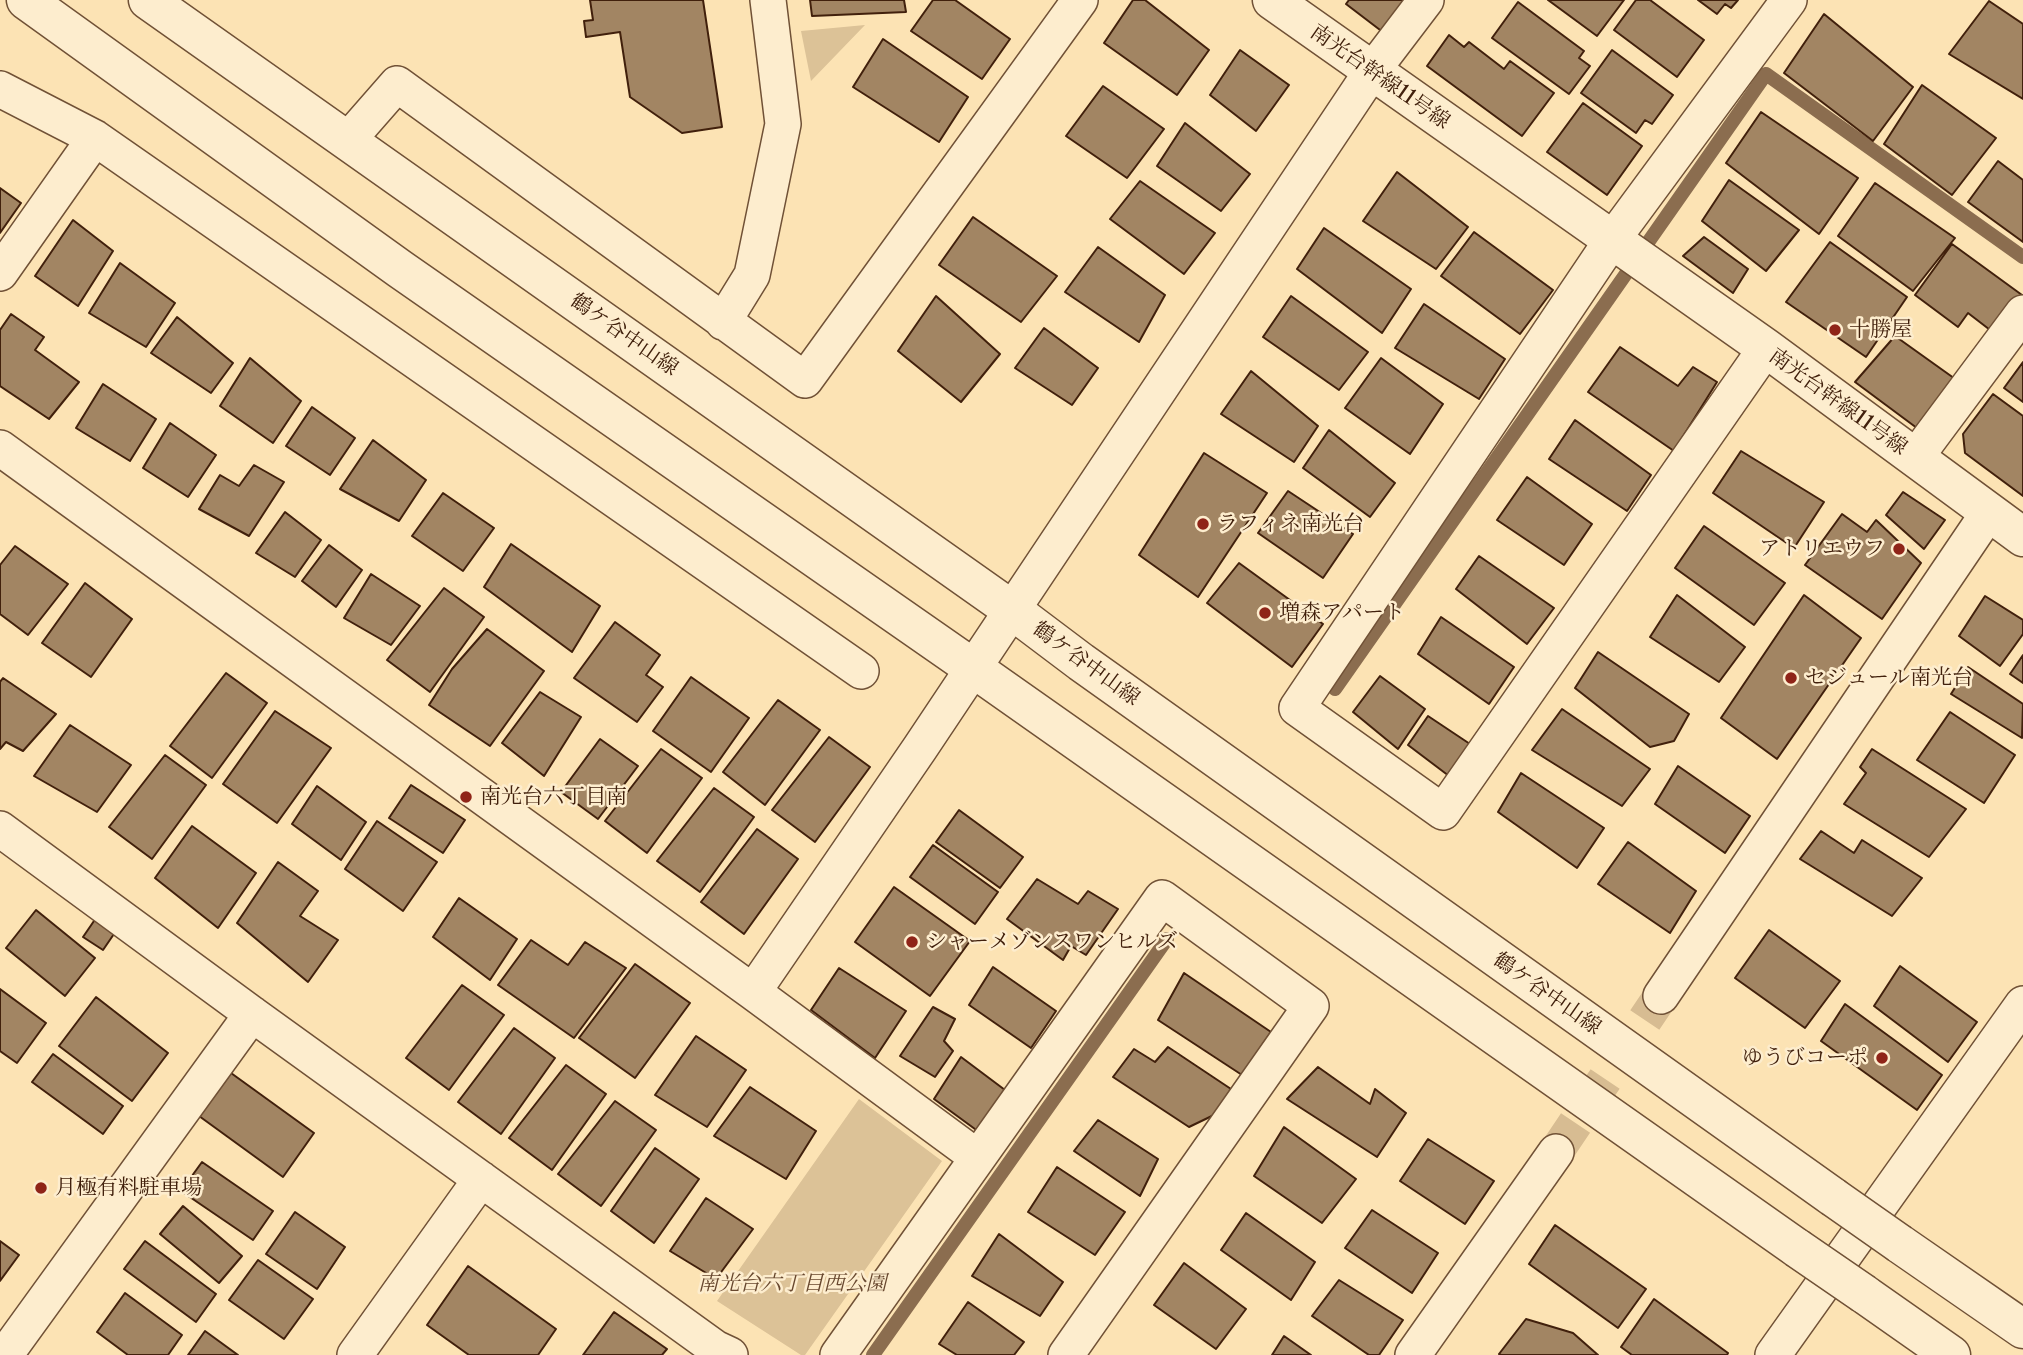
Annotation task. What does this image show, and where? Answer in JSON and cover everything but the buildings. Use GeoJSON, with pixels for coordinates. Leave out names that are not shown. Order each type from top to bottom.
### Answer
{"type":"FeatureCollection","features":[{"type":"Feature","properties":{"kind":"street"},"geometry":{"type":"LineString","coordinates":[[26,0],[411,277],[1951,1355]]}},
{"type":"Feature","properties":{"kind":"street","name":"鶴ケ谷中山線"},"geometry":{"type":"LineString","coordinates":[[148,0],[1012,610],[1833,1197],[2023,1329]]}},
{"type":"Feature","properties":{"kind":"street"},"geometry":{"type":"LineString","coordinates":[[723,322],[752,275],[783,124],[768,0]]}},
{"type":"Feature","properties":{"kind":"street"},"geometry":{"type":"LineString","coordinates":[[348,140],[397,85],[805,380],[1080,0]]}},
{"type":"Feature","properties":{"kind":"street","name":"南光台幹線11号線"},"geometry":{"type":"LineString","coordinates":[[1272,0],[1766,348],[2023,537]]}},
{"type":"Feature","properties":{"kind":"street"},"geometry":{"type":"LineString","coordinates":[[753,992],[1372,71],[1426,0]]}},
{"type":"Feature","properties":{"kind":"street"},"geometry":{"type":"LineString","coordinates":[[1766,348],[1443,812],[1297,708],[1630,253],[1788,0]]}},
{"type":"Feature","properties":{"kind":"street"},"geometry":{"type":"LineString","coordinates":[[0,89],[95,138],[861,671]]}},
{"type":"Feature","properties":{"kind":"street"},"geometry":{"type":"LineString","coordinates":[[0,274],[95,138]]}},
{"type":"Feature","properties":{"kind":"street"},"geometry":{"type":"LineString","coordinates":[[1915,458],[2023,313]]}},
{"type":"Feature","properties":{"kind":"street"},"geometry":{"type":"LineString","coordinates":[[0,448],[977,1157]]}},
{"type":"Feature","properties":{"kind":"street"},"geometry":{"type":"LineString","coordinates":[[1661,996],[1989,512]]}},
{"type":"Feature","properties":{"kind":"street"},"geometry":{"type":"LineString","coordinates":[[5,845],[252,1014],[718,1353]]}},
{"type":"Feature","properties":{"kind":"street"},"geometry":{"type":"LineString","coordinates":[[838,1355],[1162,898],[1311,1006],[1066,1355]]}},
{"type":"Feature","properties":{"kind":"street"},"geometry":{"type":"LineString","coordinates":[[1773,1355],[2023,1004]]}},
{"type":"Feature","properties":{"kind":"street"},"geometry":{"type":"LineString","coordinates":[[5,1355],[252,1014]]}},
{"type":"Feature","properties":{"kind":"street"},"geometry":{"type":"LineString","coordinates":[[1413,1355],[1556,1152]]}},
{"type":"Feature","properties":{"kind":"street"},"geometry":{"type":"LineString","coordinates":[[355,1355],[481,1179]]}},
{"type":"Feature","properties":{"kind":"green space"},"geometry":{"type":"Polygon","coordinates":[[[865,25],[811,81],[801,31],[865,25]]]}},
{"type":"Feature","properties":{"kind":"green space","name":"南光台六丁目西公園"},"geometry":{"type":"Polygon","coordinates":[[[859,1099],[942,1161],[805,1355],[801,1355],[717,1301],[859,1099]]]}},
{"type":"Feature","properties":{"kind":"waterway"},"geometry":{"type":"LineString","coordinates":[[1335,689],[1766,74],[2023,257]]}},
{"type":"Feature","properties":{"kind":"waterway"},"geometry":{"type":"LineString","coordinates":[[873,1355],[1167,939]]}},
{"type":"Feature","properties":{"kind":"tunnel"},"geometry":{"type":"LineString","coordinates":[[1556,1152],[1661,996]]}},
{"type":"Feature","properties":{"kind":"place","name":"十勝屋"},"geometry":{"type":"Point","coordinates":[1835,330]}},
{"type":"Feature","properties":{"kind":"place","name":"ラフィネ南光台"},"geometry":{"type":"Point","coordinates":[1203,524]}},
{"type":"Feature","properties":{"kind":"place","name":"アトリエウフ"},"geometry":{"type":"Point","coordinates":[1899,549]}},
{"type":"Feature","properties":{"kind":"place","name":"増森アパート"},"geometry":{"type":"Point","coordinates":[1265,613]}},
{"type":"Feature","properties":{"kind":"place","name":"セジュール南光台"},"geometry":{"type":"Point","coordinates":[1791,678]}},
{"type":"Feature","properties":{"kind":"place","name":"南光台六丁目南"},"geometry":{"type":"Point","coordinates":[466,797]}},
{"type":"Feature","properties":{"kind":"place","name":"シャーメゾンスワンヒルズ"},"geometry":{"type":"Point","coordinates":[912,942]}},
{"type":"Feature","properties":{"kind":"place","name":"ゆうびコーポ"},"geometry":{"type":"Point","coordinates":[1882,1058]}},
{"type":"Feature","properties":{"kind":"place","name":"月極有料駐車場"},"geometry":{"type":"Point","coordinates":[41,1188]}}]}
